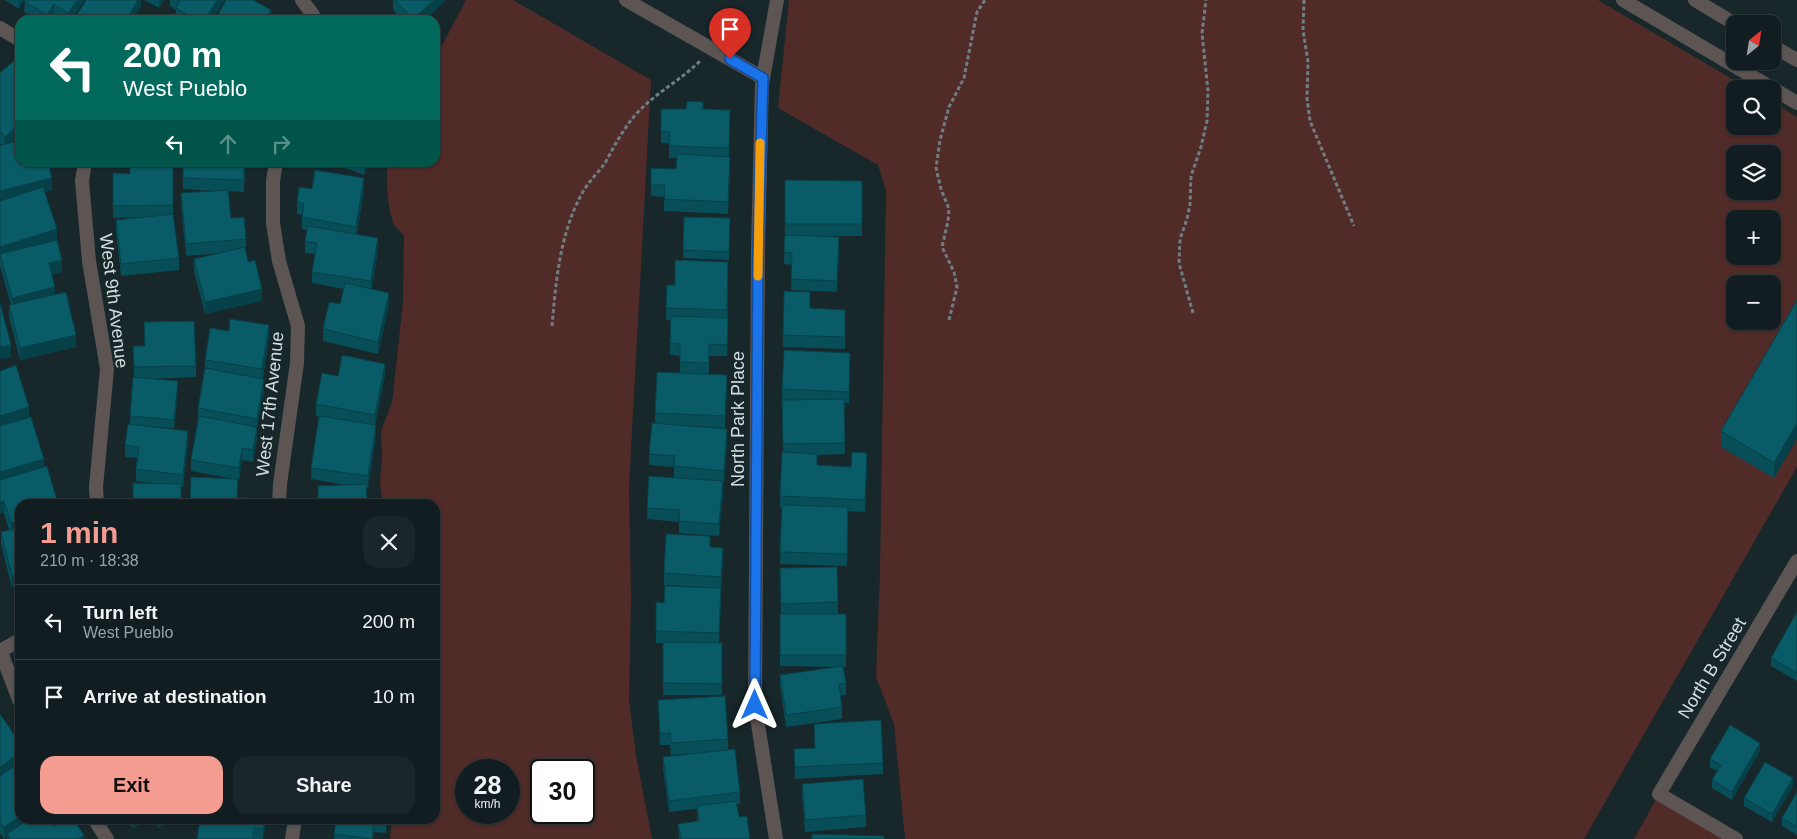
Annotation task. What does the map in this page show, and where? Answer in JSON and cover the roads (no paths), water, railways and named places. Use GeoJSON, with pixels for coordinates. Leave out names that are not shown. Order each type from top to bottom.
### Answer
{"type":"FeatureCollection","features":[{"type":"Feature","properties":{"kind":"street"},"geometry":{"type":"LineString","coordinates":[[302,0],[313,15]]}},
{"type":"Feature","properties":{"kind":"street"},"geometry":{"type":"LineString","coordinates":[[626,0],[763,78]]}},
{"type":"Feature","properties":{"kind":"street","name":"North Park Place"},"geometry":{"type":"LineString","coordinates":[[776,839],[755,705],[758,249],[763,78],[777,0]]}},
{"type":"Feature","properties":{"kind":"street"},"geometry":{"type":"LineString","coordinates":[[1623,0],[1797,102]]}},
{"type":"Feature","properties":{"kind":"street"},"geometry":{"type":"LineString","coordinates":[[1695,0],[1726,19]]}},
{"type":"Feature","properties":{"kind":"street"},"geometry":{"type":"LineString","coordinates":[[0,28],[15,37]]}},
{"type":"Feature","properties":{"kind":"street"},"geometry":{"type":"LineString","coordinates":[[1781,51],[1797,60]]}},
{"type":"Feature","properties":{"kind":"street","name":"West 9th Avenue"},"geometry":{"type":"LineString","coordinates":[[84,167],[82,181],[89,261],[106,368],[96,487],[97,499]]}},
{"type":"Feature","properties":{"kind":"street","name":"West 17th Avenue"},"geometry":{"type":"LineString","coordinates":[[275,167],[273,181],[273,223],[279,261],[298,326],[297,363],[279,499]]}},
{"type":"Feature","properties":{"kind":"street","name":"North B Street"},"geometry":{"type":"LineString","coordinates":[[1736,839],[1659,794],[1795,570]]}},
{"type":"Feature","properties":{"kind":"street"},"geometry":{"type":"LineString","coordinates":[[15,643],[0,651],[15,689]]}},
{"type":"Feature","properties":{"kind":"street"},"geometry":{"type":"LineString","coordinates":[[97,824],[107,839]]}},
{"type":"Feature","properties":{"kind":"street"},"geometry":{"type":"LineString","coordinates":[[292,839],[294,824]]}}]}
